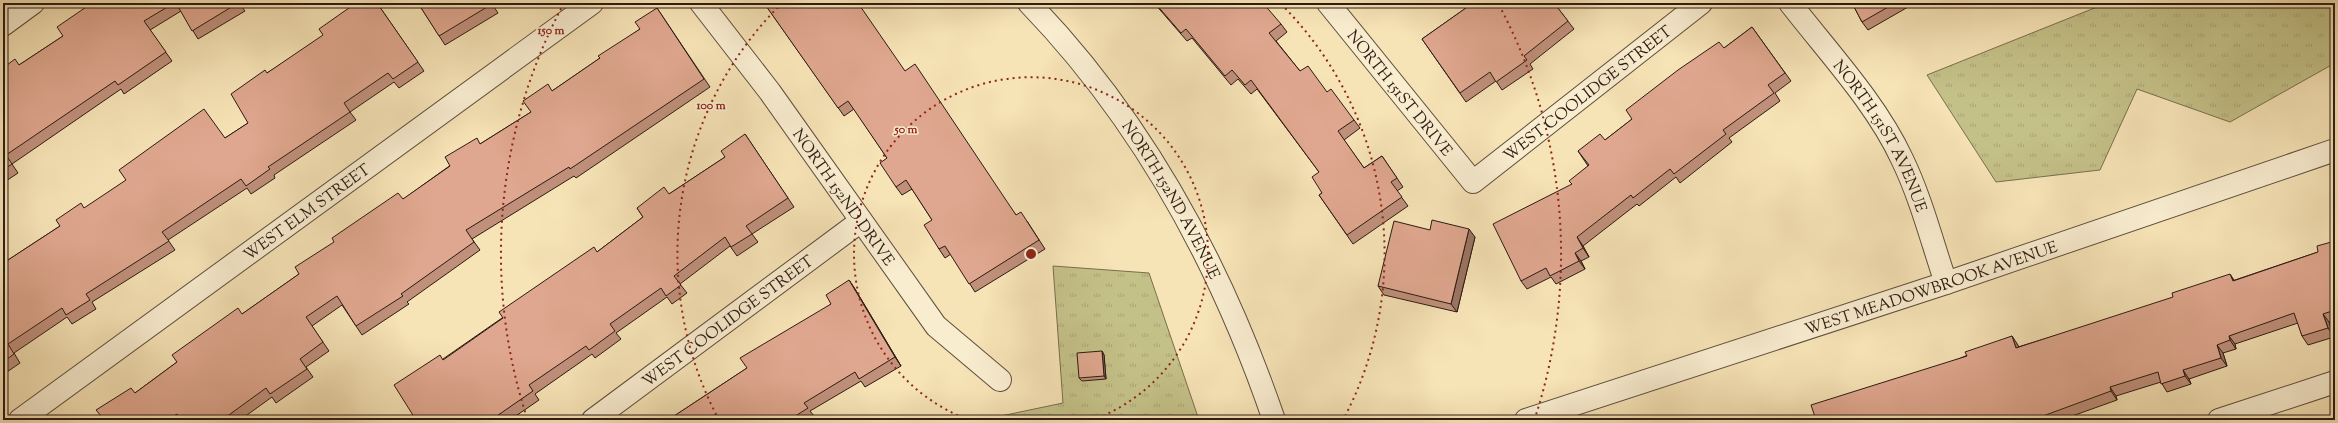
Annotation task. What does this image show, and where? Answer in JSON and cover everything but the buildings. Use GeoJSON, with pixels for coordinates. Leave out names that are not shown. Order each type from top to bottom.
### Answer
{"type":"FeatureCollection","features":[{"type":"Feature","properties":{"kind":"street"},"geometry":{"type":"LineString","coordinates":[[3,25],[33,3]]}},
{"type":"Feature","properties":{"kind":"street","name":"WEST ELM STREET"},"geometry":{"type":"LineString","coordinates":[[20,420],[592,3]]}},
{"type":"Feature","properties":{"kind":"street","name":"NORTH 152ND DRIVE"},"geometry":{"type":"LineString","coordinates":[[701,3],[770,92],[936,326],[1000,380]]}},
{"type":"Feature","properties":{"kind":"street","name":"NORTH 152ND AVENUE"},"geometry":{"type":"LineString","coordinates":[[1029,3],[1062,37],[1096,80],[1174,194],[1212,267],[1253,360],[1274,420]]}},
{"type":"Feature","properties":{"kind":"street","name":"NORTH 151ST DRIVE"},"geometry":{"type":"LineString","coordinates":[[1328,3],[1473,182]]}},
{"type":"Feature","properties":{"kind":"street","name":"WEST COOLIDGE STREET"},"geometry":{"type":"LineString","coordinates":[[1473,182],[1701,3]]}},
{"type":"Feature","properties":{"kind":"street","name":"NORTH 151ST AVENUE"},"geometry":{"type":"LineString","coordinates":[[1790,3],[1877,115],[1890,137],[1911,181],[1946,283]]}},
{"type":"Feature","properties":{"kind":"street","name":"WEST MEADOWBROOK AVENUE"},"geometry":{"type":"LineString","coordinates":[[1526,420],[1946,283],[2335,150]]}},
{"type":"Feature","properties":{"kind":"street","name":"WEST COOLIDGE STREET"},"geometry":{"type":"LineString","coordinates":[[593,420],[861,221]]}},
{"type":"Feature","properties":{"kind":"street"},"geometry":{"type":"LineString","coordinates":[[2219,420],[2335,382]]}},
{"type":"Feature","properties":{"kind":"green space"},"geometry":{"type":"Polygon","coordinates":[[[2107,3],[2335,3],[2335,63],[2230,122],[2137,89],[2100,170],[1996,182],[1927,75],[2107,3]]]}},
{"type":"Feature","properties":{"kind":"green space"},"geometry":{"type":"Polygon","coordinates":[[[1053,266],[1149,273],[1199,420],[982,420],[1063,403],[1053,266]]]}}]}
